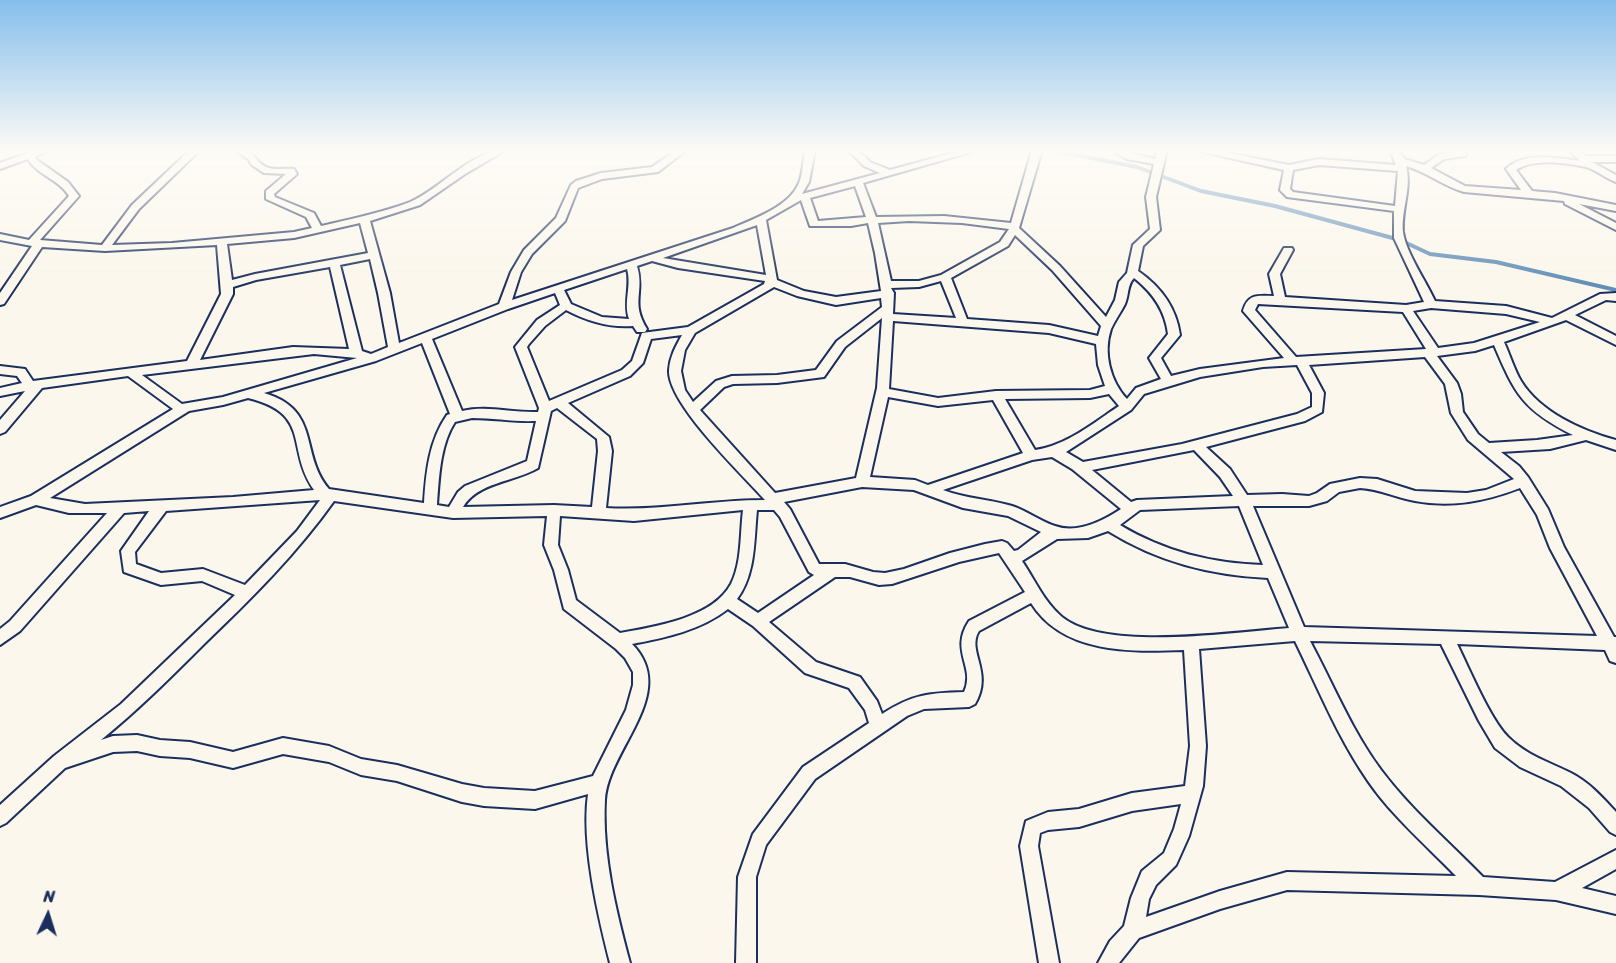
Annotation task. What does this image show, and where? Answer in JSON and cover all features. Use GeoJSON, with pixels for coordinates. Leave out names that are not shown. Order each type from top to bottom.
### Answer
{"type":"FeatureCollection","features":[{"type":"Feature","properties":{"kind":"street"},"geometry":{"type":"LineString","coordinates":[[0,301],[36,242],[74,195]]}},
{"type":"Feature","properties":{"kind":"street"},"geometry":{"type":"LineString","coordinates":[[105,248],[116,230],[146,195]]}},
{"type":"Feature","properties":{"kind":"street"},"geometry":{"type":"LineString","coordinates":[[270,195],[271,199],[310,215],[318,230]]}},
{"type":"Feature","properties":{"kind":"street"},"geometry":{"type":"LineString","coordinates":[[0,237],[19,242],[105,248],[172,246],[294,235],[364,219],[416,203],[427,195]]}},
{"type":"Feature","properties":{"kind":"street"},"geometry":{"type":"LineString","coordinates":[[504,306],[516,273],[528,252],[561,219],[571,195]]}},
{"type":"Feature","properties":{"kind":"street"},"geometry":{"type":"LineString","coordinates":[[794,199],[796,195]]}},
{"type":"Feature","properties":{"kind":"street"},"geometry":{"type":"LineString","coordinates":[[4,510],[36,500],[181,409],[223,401],[372,358],[504,306],[737,230],[761,219],[794,199],[809,195]]}},
{"type":"Feature","properties":{"kind":"street"},"geometry":{"type":"LineString","coordinates":[[862,482],[885,375],[887,313],[887,289],[873,219],[863,195]]}},
{"type":"Feature","properties":{"kind":"street"},"geometry":{"type":"LineString","coordinates":[[652,258],[678,265],[772,280],[801,294],[836,301],[945,277],[996,250],[1010,238],[1024,195]]}},
{"type":"Feature","properties":{"kind":"street"},"geometry":{"type":"LineString","coordinates":[[1127,407],[1112,390],[1102,354],[1102,341],[1107,325],[1124,296],[1124,282],[1133,272],[1138,244],[1155,230],[1151,195]]}},
{"type":"Feature","properties":{"kind":"street"},"geometry":{"type":"LineString","coordinates":[[1290,195],[1399,209]]}},
{"type":"Feature","properties":{"kind":"street"},"geometry":{"type":"LineString","coordinates":[[1402,195],[1399,209],[1400,238],[1431,304]]}},
{"type":"Feature","properties":{"kind":"street"},"geometry":{"type":"LineString","coordinates":[[1545,195],[1616,208]]}},
{"type":"Feature","properties":{"kind":"street"},"geometry":{"type":"LineString","coordinates":[[805,196],[814,224],[939,217],[969,219],[1015,228],[1056,268],[1107,325]]}},
{"type":"Feature","properties":{"kind":"street"},"geometry":{"type":"LineString","coordinates":[[1555,196],[1616,227]]}},
{"type":"Feature","properties":{"kind":"street"},"geometry":{"type":"LineString","coordinates":[[364,219],[375,255],[394,349]]}},
{"type":"Feature","properties":{"kind":"street"},"geometry":{"type":"LineString","coordinates":[[761,219],[772,280]]}},
{"type":"Feature","properties":{"kind":"street"},"geometry":{"type":"LineString","coordinates":[[191,365],[226,294],[228,285],[221,256],[222,242]]}},
{"type":"Feature","properties":{"kind":"street"},"geometry":{"type":"LineString","coordinates":[[1281,300],[1273,277],[1288,250]]}},
{"type":"Feature","properties":{"kind":"street"},"geometry":{"type":"LineString","coordinates":[[228,285],[255,277],[375,255]]}},
{"type":"Feature","properties":{"kind":"street"},"geometry":{"type":"LineString","coordinates":[[334,261],[356,352]]}},
{"type":"Feature","properties":{"kind":"street"},"geometry":{"type":"LineString","coordinates":[[631,264],[636,283],[630,299],[630,311],[646,336]]}},
{"type":"Feature","properties":{"kind":"street"},"geometry":{"type":"LineString","coordinates":[[1133,272],[1153,286],[1173,323],[1174,335],[1155,358],[1168,381]]}},
{"type":"Feature","properties":{"kind":"street"},"geometry":{"type":"LineString","coordinates":[[945,277],[958,314],[964,322]]}},
{"type":"Feature","properties":{"kind":"street"},"geometry":{"type":"LineString","coordinates":[[646,336],[691,330],[759,293],[772,280]]}},
{"type":"Feature","properties":{"kind":"street"},"geometry":{"type":"LineString","coordinates":[[558,288],[566,306],[606,323],[636,322]]}},
{"type":"Feature","properties":{"kind":"street"},"geometry":{"type":"LineString","coordinates":[[928,490],[1031,455],[1054,452],[1068,446],[1127,407],[1140,391],[1168,381],[1200,373],[1263,363],[1432,353],[1475,347],[1553,322],[1604,296],[1616,297]]}},
{"type":"Feature","properties":{"kind":"street"},"geometry":{"type":"LineString","coordinates":[[1080,468],[1174,451],[1301,418],[1318,409],[1318,393],[1297,361],[1249,310],[1251,303],[1256,300],[1406,309],[1431,304],[1506,310],[1553,322]]}},
{"type":"Feature","properties":{"kind":"street"},"geometry":{"type":"LineString","coordinates":[[453,513],[464,496],[474,488],[513,476],[533,464],[544,412],[521,347],[527,336],[545,322],[554,311],[566,306]]}},
{"type":"Feature","properties":{"kind":"street"},"geometry":{"type":"LineString","coordinates":[[1406,309],[1451,383],[1457,413],[1473,437],[1514,470],[1523,481],[1543,513],[1557,548],[1614,647]]}},
{"type":"Feature","properties":{"kind":"street"},"geometry":{"type":"LineString","coordinates":[[692,410],[720,384],[732,380],[777,379],[820,374],[842,344],[887,313],[1049,330],[1102,341]]}},
{"type":"Feature","properties":{"kind":"street"},"geometry":{"type":"LineString","coordinates":[[1567,316],[1616,341]]}},
{"type":"Feature","properties":{"kind":"street"},"geometry":{"type":"LineString","coordinates":[[691,330],[679,350],[675,371],[679,390],[692,410],[775,502],[792,524],[814,568],[821,573],[849,570],[862,577],[884,579],[906,576],[936,563],[984,549],[1002,547],[1011,556],[1034,594],[1054,620],[1070,630],[1097,638],[1132,642],[1191,642],[1299,634],[1545,638],[1614,647]]}},
{"type":"Feature","properties":{"kind":"street"},"geometry":{"type":"LineString","coordinates":[[430,509],[434,469],[448,422],[457,415],[504,414],[516,417],[544,412],[559,402],[626,373],[637,363],[646,336]]}},
{"type":"Feature","properties":{"kind":"street"},"geometry":{"type":"LineString","coordinates":[[426,337],[457,415]]}},
{"type":"Feature","properties":{"kind":"street"},"geometry":{"type":"LineString","coordinates":[[1497,340],[1520,389],[1557,420],[1587,435],[1616,445]]}},
{"type":"Feature","properties":{"kind":"street"},"geometry":{"type":"LineString","coordinates":[[0,392],[130,372],[318,351],[356,352],[372,358]]}},
{"type":"Feature","properties":{"kind":"street"},"geometry":{"type":"LineString","coordinates":[[0,370],[21,372],[33,386]]}},
{"type":"Feature","properties":{"kind":"street"},"geometry":{"type":"LineString","coordinates":[[130,372],[181,409]]}},
{"type":"Feature","properties":{"kind":"street"},"geometry":{"type":"LineString","coordinates":[[0,429],[33,386]]}},
{"type":"Feature","properties":{"kind":"street"},"geometry":{"type":"LineString","coordinates":[[881,392],[938,402],[996,395],[1090,394],[1112,390]]}},
{"type":"Feature","properties":{"kind":"street"},"geometry":{"type":"LineString","coordinates":[[246,393],[278,403],[292,413],[302,437],[313,480],[328,495]]}},
{"type":"Feature","properties":{"kind":"street"},"geometry":{"type":"LineString","coordinates":[[996,395],[1031,455]]}},
{"type":"Feature","properties":{"kind":"street"},"geometry":{"type":"LineString","coordinates":[[559,402],[603,437],[605,451],[598,514]]}},
{"type":"Feature","properties":{"kind":"street"},"geometry":{"type":"LineString","coordinates":[[1486,448],[1570,442],[1587,435]]}},
{"type":"Feature","properties":{"kind":"street"},"geometry":{"type":"LineString","coordinates":[[1196,445],[1226,473],[1244,501],[1299,634],[1352,738],[1374,775],[1391,796],[1479,886]]}},
{"type":"Feature","properties":{"kind":"street"},"geometry":{"type":"LineString","coordinates":[[1054,452],[1080,468],[1130,509]]}},
{"type":"Feature","properties":{"kind":"street"},"geometry":{"type":"LineString","coordinates":[[1011,556],[1022,555],[1046,537],[1056,533],[1088,532],[1109,525],[1137,505],[1282,499],[1309,501],[1322,497],[1335,488],[1359,483],[1377,484],[1415,496],[1437,499],[1467,498],[1487,495],[1523,481]]}},
{"type":"Feature","properties":{"kind":"street"},"geometry":{"type":"LineString","coordinates":[[36,500],[69,508],[120,508],[328,495],[453,513],[554,510],[634,515],[751,506],[862,482],[915,485],[963,503],[1010,511],[1056,533]]}},
{"type":"Feature","properties":{"kind":"street"},"geometry":{"type":"LineString","coordinates":[[0,817],[60,762],[127,708],[247,593],[302,535],[328,495]]}},
{"type":"Feature","properties":{"kind":"street"},"geometry":{"type":"LineString","coordinates":[[162,505],[128,551],[129,568],[161,579],[189,574],[203,575],[247,593]]}},
{"type":"Feature","properties":{"kind":"street"},"geometry":{"type":"LineString","coordinates":[[619,640],[656,634],[687,624],[713,611],[735,590],[744,558],[751,506]]}},
{"type":"Feature","properties":{"kind":"street"},"geometry":{"type":"LineString","coordinates":[[0,638],[15,626],[120,508]]}},
{"type":"Feature","properties":{"kind":"street"},"geometry":{"type":"LineString","coordinates":[[554,510],[551,545],[561,570],[569,604],[619,640],[641,671],[640,690],[634,708],[599,783],[595,806],[612,936],[620,963]]}},
{"type":"Feature","properties":{"kind":"street"},"geometry":{"type":"LineString","coordinates":[[1109,525],[1132,540],[1205,567],[1273,572]]}},
{"type":"Feature","properties":{"kind":"street"},"geometry":{"type":"LineString","coordinates":[[758,621],[830,572]]}},
{"type":"Feature","properties":{"kind":"street"},"geometry":{"type":"LineString","coordinates":[[746,963],[747,877],[759,840],[809,773],[901,711],[923,700],[969,699],[973,695],[974,665],[966,643],[969,631],[974,626],[1034,594]]}},
{"type":"Feature","properties":{"kind":"street"},"geometry":{"type":"LineString","coordinates":[[726,599],[758,621],[811,668],[854,682],[871,706],[879,726]]}},
{"type":"Feature","properties":{"kind":"street"},"geometry":{"type":"LineString","coordinates":[[1446,637],[1485,716],[1501,742],[1527,761],[1568,780],[1595,802],[1616,826]]}},
{"type":"Feature","properties":{"kind":"street"},"geometry":{"type":"LineString","coordinates":[[1133,931],[1140,898],[1149,878],[1170,859],[1183,830],[1192,794],[1198,746],[1191,642]]}},
{"type":"Feature","properties":{"kind":"street"},"geometry":{"type":"LineString","coordinates":[[60,762],[113,744],[137,743],[160,748],[190,750],[233,760],[283,746],[328,754],[361,766],[397,773],[462,793],[484,797],[535,800],[599,783]]}},
{"type":"Feature","properties":{"kind":"street"},"geometry":{"type":"LineString","coordinates":[[1049,963],[1029,846],[1032,827],[1048,821],[1079,818],[1132,802],[1192,794]]}},
{"type":"Feature","properties":{"kind":"street"},"geometry":{"type":"LineString","coordinates":[[1556,891],[1616,859]]}},
{"type":"Feature","properties":{"kind":"street"},"geometry":{"type":"LineString","coordinates":[[1108,963],[1117,948],[1133,931],[1229,897],[1287,881],[1479,886],[1556,891],[1616,905]]}},
{"type":"Feature","properties":{"kind":"waterway"},"geometry":{"type":"LineString","coordinates":[[1220,195],[1275,206],[1400,240],[1430,254],[1496,262],[1616,290]]}}]}
